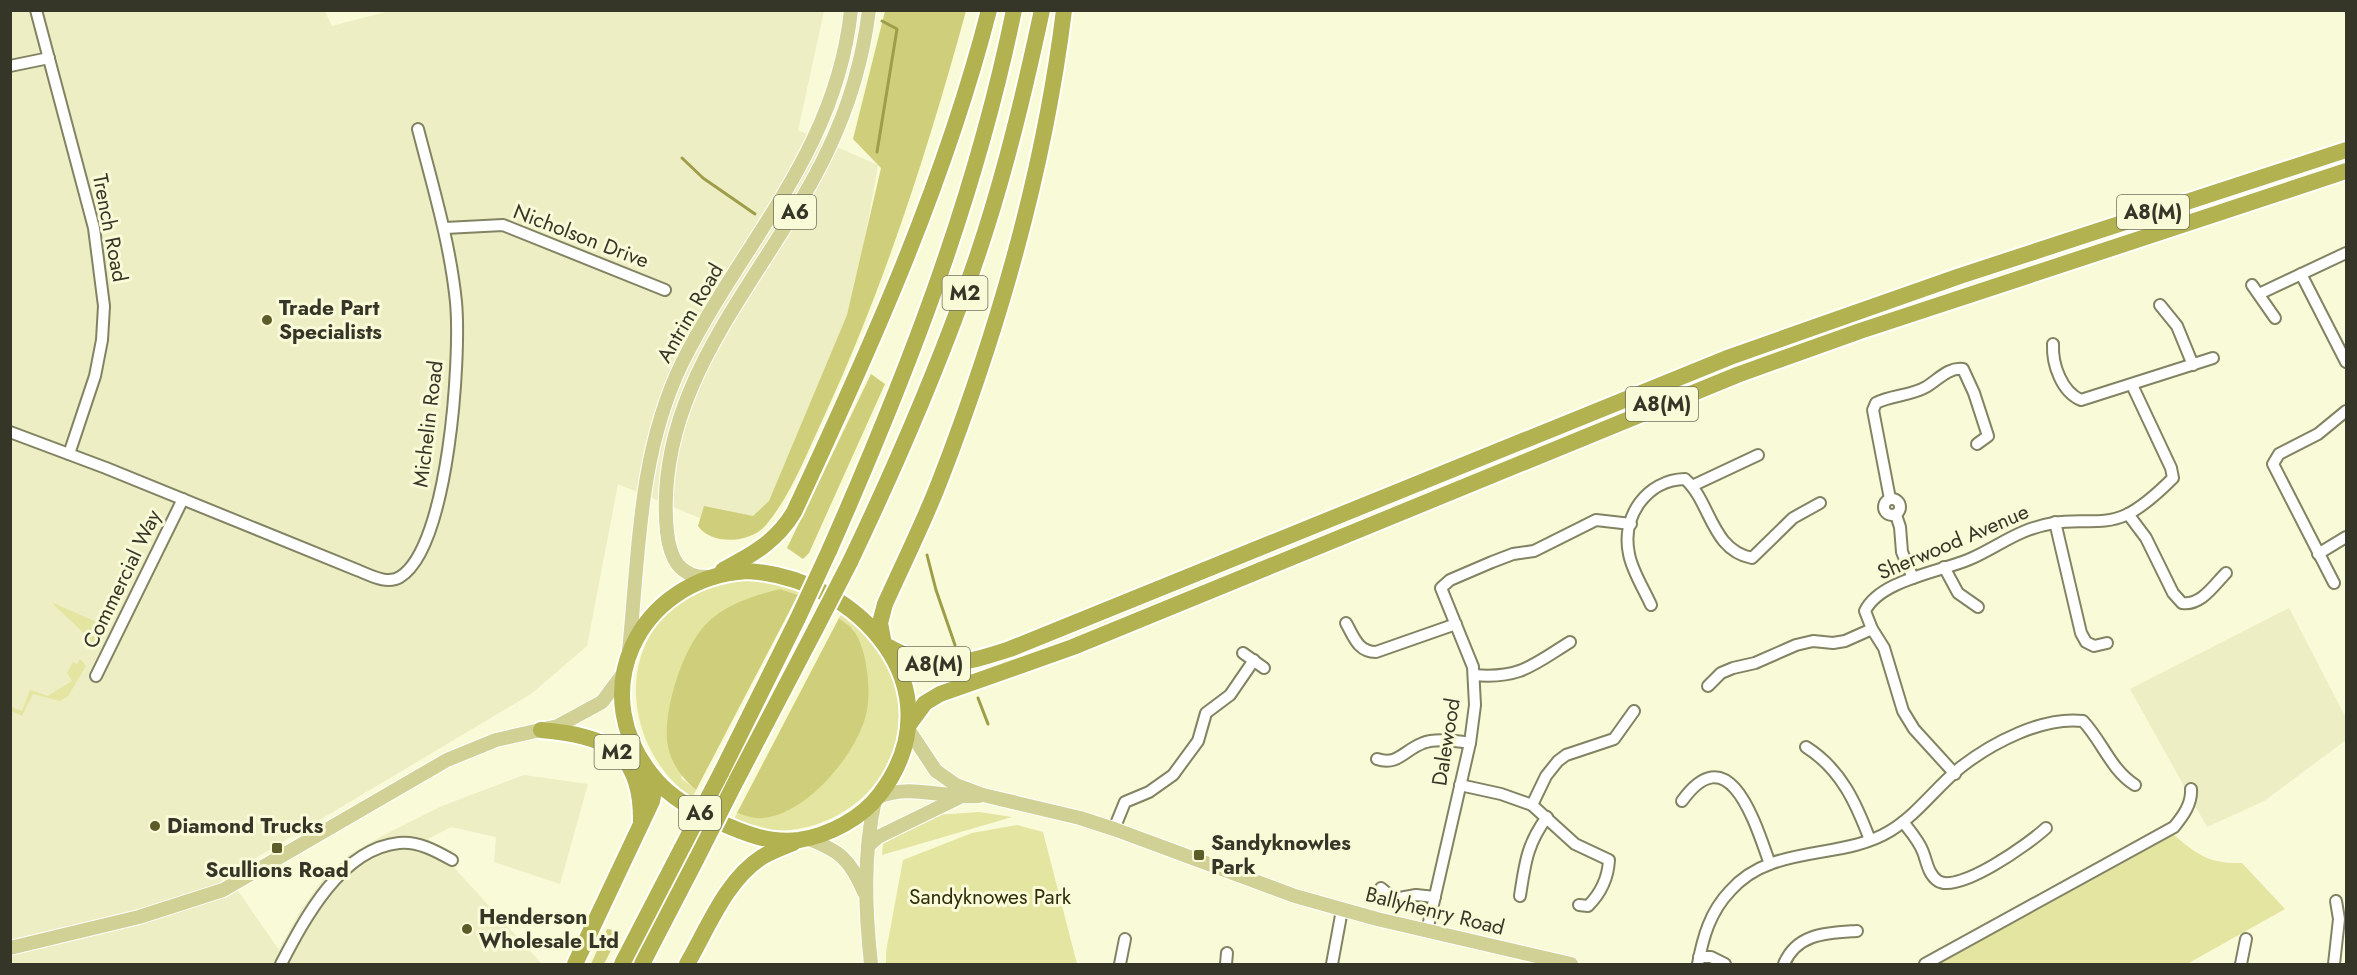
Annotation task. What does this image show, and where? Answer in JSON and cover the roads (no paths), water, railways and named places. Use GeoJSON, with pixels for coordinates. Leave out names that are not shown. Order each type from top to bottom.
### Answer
{"type":"FeatureCollection","features":[{"type":"Feature","properties":{"kind":"highway"},"geometry":{"type":"LineString","coordinates":[[709,576],[766,546],[787,524],[794,512],[912,244],[956,122],[989,10]]}},
{"type":"Feature","properties":{"kind":"highway","name":"M2"},"geometry":{"type":"LineString","coordinates":[[622,964],[798,618],[829,551],[927,318],[981,150],[1014,10]]}},
{"type":"Feature","properties":{"kind":"highway","name":"M2"},"geometry":{"type":"LineString","coordinates":[[642,964],[850,562],[921,406],[963,297],[1005,162],[1042,10]]}},
{"type":"Feature","properties":{"kind":"highway"},"geometry":{"type":"LineString","coordinates":[[885,644],[880,623],[885,604],[938,486],[999,314],[1033,182],[1049,107],[1064,10]]}},
{"type":"Feature","properties":{"kind":"highway","name":"A8(M)"},"geometry":{"type":"LineString","coordinates":[[885,644],[922,662],[954,665],[1010,649],[1730,357],[1960,276],[2346,150]]}},
{"type":"Feature","properties":{"kind":"highway","name":"A8(M)"},"geometry":{"type":"LineString","coordinates":[[908,728],[925,703],[940,694],[1073,647],[1687,394],[1860,331],[2346,171]]}},
{"type":"Feature","properties":{"kind":"highway","name":"A6"},"geometry":{"type":"LineString","coordinates":[[747,571],[787,577],[844,604],[865,620],[885,644],[904,685],[908,728],[894,774],[877,798],[841,826],[802,839],[767,839],[751,835],[706,816],[670,794],[645,766],[633,743],[622,710],[623,674],[628,656],[639,632],[655,610],[678,591],[709,576],[747,571]]}},
{"type":"Feature","properties":{"kind":"highway","name":"M2"},"geometry":{"type":"LineString","coordinates":[[541,730],[590,737],[615,750],[625,759],[638,788],[641,826]]}},
{"type":"Feature","properties":{"kind":"highway"},"geometry":{"type":"LineString","coordinates":[[575,964],[652,801],[654,791],[645,766]]}},
{"type":"Feature","properties":{"kind":"highway"},"geometry":{"type":"LineString","coordinates":[[687,964],[730,888],[742,874],[762,857],[802,839]]}},
{"type":"Feature","properties":{"kind":"main road","name":"Antrim Road"},"geometry":{"type":"LineString","coordinates":[[628,656],[645,484],[662,414],[694,341],[784,197],[809,151],[839,72],[851,10]]}},
{"type":"Feature","properties":{"kind":"main road","name":"Antrim Road"},"geometry":{"type":"LineString","coordinates":[[709,576],[689,575],[681,569],[675,562],[668,537],[666,473],[678,417],[710,348],[800,204],[828,151],[853,88],[869,10]]}},
{"type":"Feature","properties":{"kind":"main road"},"geometry":{"type":"LineString","coordinates":[[10,948],[140,917],[223,890],[447,760],[496,740],[558,726],[602,702],[623,674]]}},
{"type":"Feature","properties":{"kind":"main road"},"geometry":{"type":"LineString","coordinates":[[558,726],[587,730],[606,738],[645,766]]}},
{"type":"Feature","properties":{"kind":"main road","name":"Ballyhenry Road"},"geometry":{"type":"LineString","coordinates":[[908,728],[936,771],[956,785],[983,795],[1114,829],[1259,884],[1342,910],[1552,962],[1571,964]]}},
{"type":"Feature","properties":{"kind":"main road","name":"Ballyhenry Road"},"geometry":{"type":"LineString","coordinates":[[877,798],[894,791],[912,791],[960,798],[983,795]]}},
{"type":"Feature","properties":{"kind":"main road","name":"A6"},"geometry":{"type":"LineString","coordinates":[[872,964],[865,894],[868,846],[877,798]]}},
{"type":"Feature","properties":{"kind":"main road"},"geometry":{"type":"LineString","coordinates":[[868,846],[904,824],[960,798]]}},
{"type":"Feature","properties":{"kind":"main road","name":"A6"},"geometry":{"type":"LineString","coordinates":[[802,839],[843,856],[854,869],[865,894]]}},
{"type":"Feature","properties":{"kind":"street","name":"Trench Road"},"geometry":{"type":"LineString","coordinates":[[36,10],[94,228],[104,306],[102,340],[95,376],[69,454]]}},
{"type":"Feature","properties":{"kind":"street"},"geometry":{"type":"LineString","coordinates":[[10,66],[49,58]]}},
{"type":"Feature","properties":{"kind":"street","name":"Michelin Road"},"geometry":{"type":"LineString","coordinates":[[10,432],[388,581],[399,577],[413,565],[438,499],[451,434],[457,377],[456,303],[445,228],[418,129]]}},
{"type":"Feature","properties":{"kind":"street","name":"Nicholson Drive"},"geometry":{"type":"LineString","coordinates":[[445,228],[503,225],[665,290]]}},
{"type":"Feature","properties":{"kind":"street"},"geometry":{"type":"LineString","coordinates":[[2275,318],[2256,290],[2301,274],[2346,253]]}},
{"type":"Feature","properties":{"kind":"street"},"geometry":{"type":"LineString","coordinates":[[2301,274],[2346,362]]}},
{"type":"Feature","properties":{"kind":"street"},"geometry":{"type":"LineString","coordinates":[[2160,306],[2177,326],[2193,365]]}},
{"type":"Feature","properties":{"kind":"street"},"geometry":{"type":"LineString","coordinates":[[2053,344],[2054,361],[2070,396],[2081,400],[2213,358]]}},
{"type":"Feature","properties":{"kind":"street"},"geometry":{"type":"LineString","coordinates":[[1913,578],[1902,552],[1900,527],[1896,515],[1888,515],[1884,508],[1890,499],[1873,410],[1876,403],[1888,397],[1912,394],[1946,373],[1957,368],[1963,369],[1974,393],[1988,436],[1977,444]]}},
{"type":"Feature","properties":{"kind":"street","name":"Sherwood Avenue"},"geometry":{"type":"LineString","coordinates":[[1955,774],[1914,729],[1903,711],[1884,648],[1872,629],[1865,610],[1871,599],[1913,578],[1970,559],[2018,532],[2055,522],[2109,521],[2128,514],[2173,478],[2171,468],[2132,385]]}},
{"type":"Feature","properties":{"kind":"street"},"geometry":{"type":"LineString","coordinates":[[2334,583],[2273,464],[2279,454],[2318,434],[2346,411]]}},
{"type":"Feature","properties":{"kind":"street"},"geometry":{"type":"LineString","coordinates":[[1692,486],[1758,455]]}},
{"type":"Feature","properties":{"kind":"street"},"geometry":{"type":"LineString","coordinates":[[1651,605],[1629,554],[1631,524],[1640,499],[1650,490],[1685,479],[1692,486],[1705,513],[1729,548],[1752,558],[1793,519],[1820,503]]}},
{"type":"Feature","properties":{"kind":"street","name":"Commercial Way"},"geometry":{"type":"LineString","coordinates":[[96,676],[183,500]]}},
{"type":"Feature","properties":{"kind":"street"},"geometry":{"type":"LineString","coordinates":[[2128,514],[2146,538],[2173,593],[2182,603],[2190,604],[2204,596],[2226,573]]}},
{"type":"Feature","properties":{"kind":"street","name":"Dalewood"},"geometry":{"type":"LineString","coordinates":[[1427,931],[1470,743],[1474,675],[1441,588],[1450,580],[1513,554],[1534,551],[1596,520],[1631,524]]}},
{"type":"Feature","properties":{"kind":"street"},"geometry":{"type":"LineString","coordinates":[[2055,522],[2081,633],[2086,642],[2094,646],[2107,643]]}},
{"type":"Feature","properties":{"kind":"street"},"geometry":{"type":"LineString","coordinates":[[2318,554],[2346,537]]}},
{"type":"Feature","properties":{"kind":"street"},"geometry":{"type":"LineString","coordinates":[[1944,567],[1958,593],[1978,607]]}},
{"type":"Feature","properties":{"kind":"street"},"geometry":{"type":"LineString","coordinates":[[1346,623],[1359,647],[1366,652],[1376,652],[1456,624]]}},
{"type":"Feature","properties":{"kind":"street"},"geometry":{"type":"LineString","coordinates":[[1708,686],[1721,673],[1755,663],[1796,645],[1813,641],[1833,643],[1845,641],[1872,629]]}},
{"type":"Feature","properties":{"kind":"street"},"geometry":{"type":"LineString","coordinates":[[1474,675],[1500,677],[1519,673],[1570,642]]}},
{"type":"Feature","properties":{"kind":"street"},"geometry":{"type":"LineString","coordinates":[[1244,653],[1264,668]]}},
{"type":"Feature","properties":{"kind":"street"},"geometry":{"type":"LineString","coordinates":[[1114,829],[1125,802],[1149,792],[1173,775],[1198,741],[1206,713],[1230,695],[1254,660]]}},
{"type":"Feature","properties":{"kind":"street"},"geometry":{"type":"LineString","coordinates":[[1532,806],[1546,776],[1558,762],[1566,755],[1614,740],[1634,711]]}},
{"type":"Feature","properties":{"kind":"street"},"geometry":{"type":"LineString","coordinates":[[1725,964],[1711,957],[1698,961],[1704,929],[1730,890],[1770,864],[1790,857],[1870,840],[1903,822],[1955,774],[1995,746],[2018,735],[2053,722],[2083,721],[2096,735],[2114,766],[2135,784]]}},
{"type":"Feature","properties":{"kind":"street"},"geometry":{"type":"LineString","coordinates":[[1377,759],[1387,763],[1396,761],[1425,742],[1470,743]]}},
{"type":"Feature","properties":{"kind":"street"},"geometry":{"type":"LineString","coordinates":[[1806,747],[1822,757],[1843,782],[1855,800],[1870,840]]}},
{"type":"Feature","properties":{"kind":"street"},"geometry":{"type":"LineString","coordinates":[[1682,801],[1703,778],[1710,776],[1727,781],[1742,796],[1770,864]]}},
{"type":"Feature","properties":{"kind":"street"},"geometry":{"type":"LineString","coordinates":[[1460,785],[1501,794],[1532,806],[1575,844],[1609,861],[1608,875],[1598,896],[1588,906],[1579,905]]}},
{"type":"Feature","properties":{"kind":"street"},"geometry":{"type":"LineString","coordinates":[[1925,964],[2174,827],[2184,815],[2192,797],[2191,789]]}},
{"type":"Feature","properties":{"kind":"street"},"geometry":{"type":"LineString","coordinates":[[1520,896],[1527,851],[1547,818]]}},
{"type":"Feature","properties":{"kind":"street"},"geometry":{"type":"LineString","coordinates":[[1903,822],[1923,852],[1928,869],[1937,880],[1946,884],[1959,882],[2014,854],[2031,843],[2046,828]]}},
{"type":"Feature","properties":{"kind":"street"},"geometry":{"type":"LineString","coordinates":[[281,964],[317,899],[344,871],[362,858],[382,847],[401,842],[423,846],[452,860]]}},
{"type":"Feature","properties":{"kind":"street"},"geometry":{"type":"LineString","coordinates":[[1381,888],[1394,899],[1416,895],[1435,897]]}},
{"type":"Feature","properties":{"kind":"street"},"geometry":{"type":"LineString","coordinates":[[2334,964],[2338,919],[2336,902]]}},
{"type":"Feature","properties":{"kind":"street"},"geometry":{"type":"LineString","coordinates":[[1332,964],[1342,910]]}},
{"type":"Feature","properties":{"kind":"street"},"geometry":{"type":"LineString","coordinates":[[1784,964],[1787,956],[1805,939],[1815,934],[1857,931]]}},
{"type":"Feature","properties":{"kind":"street"},"geometry":{"type":"LineString","coordinates":[[1120,964],[1125,939]]}},
{"type":"Feature","properties":{"kind":"street"},"geometry":{"type":"LineString","coordinates":[[2241,964],[2246,939]]}},
{"type":"Feature","properties":{"kind":"street"},"geometry":{"type":"LineString","coordinates":[[1226,964],[1227,952]]}},
{"type":"Feature","properties":{"kind":"waterway"},"geometry":{"type":"LineString","coordinates":[[877,152],[897,29],[882,21]]}},
{"type":"Feature","properties":{"kind":"waterway"},"geometry":{"type":"LineString","coordinates":[[682,158],[703,178],[755,214]]}},
{"type":"Feature","properties":{"kind":"waterway"},"geometry":{"type":"LineString","coordinates":[[927,555],[936,590],[955,645]]}},
{"type":"Feature","properties":{"kind":"waterway"},"geometry":{"type":"LineString","coordinates":[[978,698],[988,724]]}},
{"type":"Feature","properties":{"kind":"place","name":"Trade Part Specialists"},"geometry":{"type":"Point","coordinates":[267,320]}},
{"type":"Feature","properties":{"kind":"place","name":"Diamond Trucks"},"geometry":{"type":"Point","coordinates":[155,826]}},
{"type":"Feature","properties":{"kind":"place","name":"Scullions Road"},"geometry":{"type":"Point","coordinates":[277,848]}},
{"type":"Feature","properties":{"kind":"place","name":"Sandyknowles Park"},"geometry":{"type":"Point","coordinates":[1199,855]}},
{"type":"Feature","properties":{"kind":"place","name":"Henderson Wholesale Ltd"},"geometry":{"type":"Point","coordinates":[467,929]}},
{"type":"Feature","properties":{"kind":"park label","name":"Sandyknowes Park"},"geometry":{"type":"Point","coordinates":[990,897]}}]}
